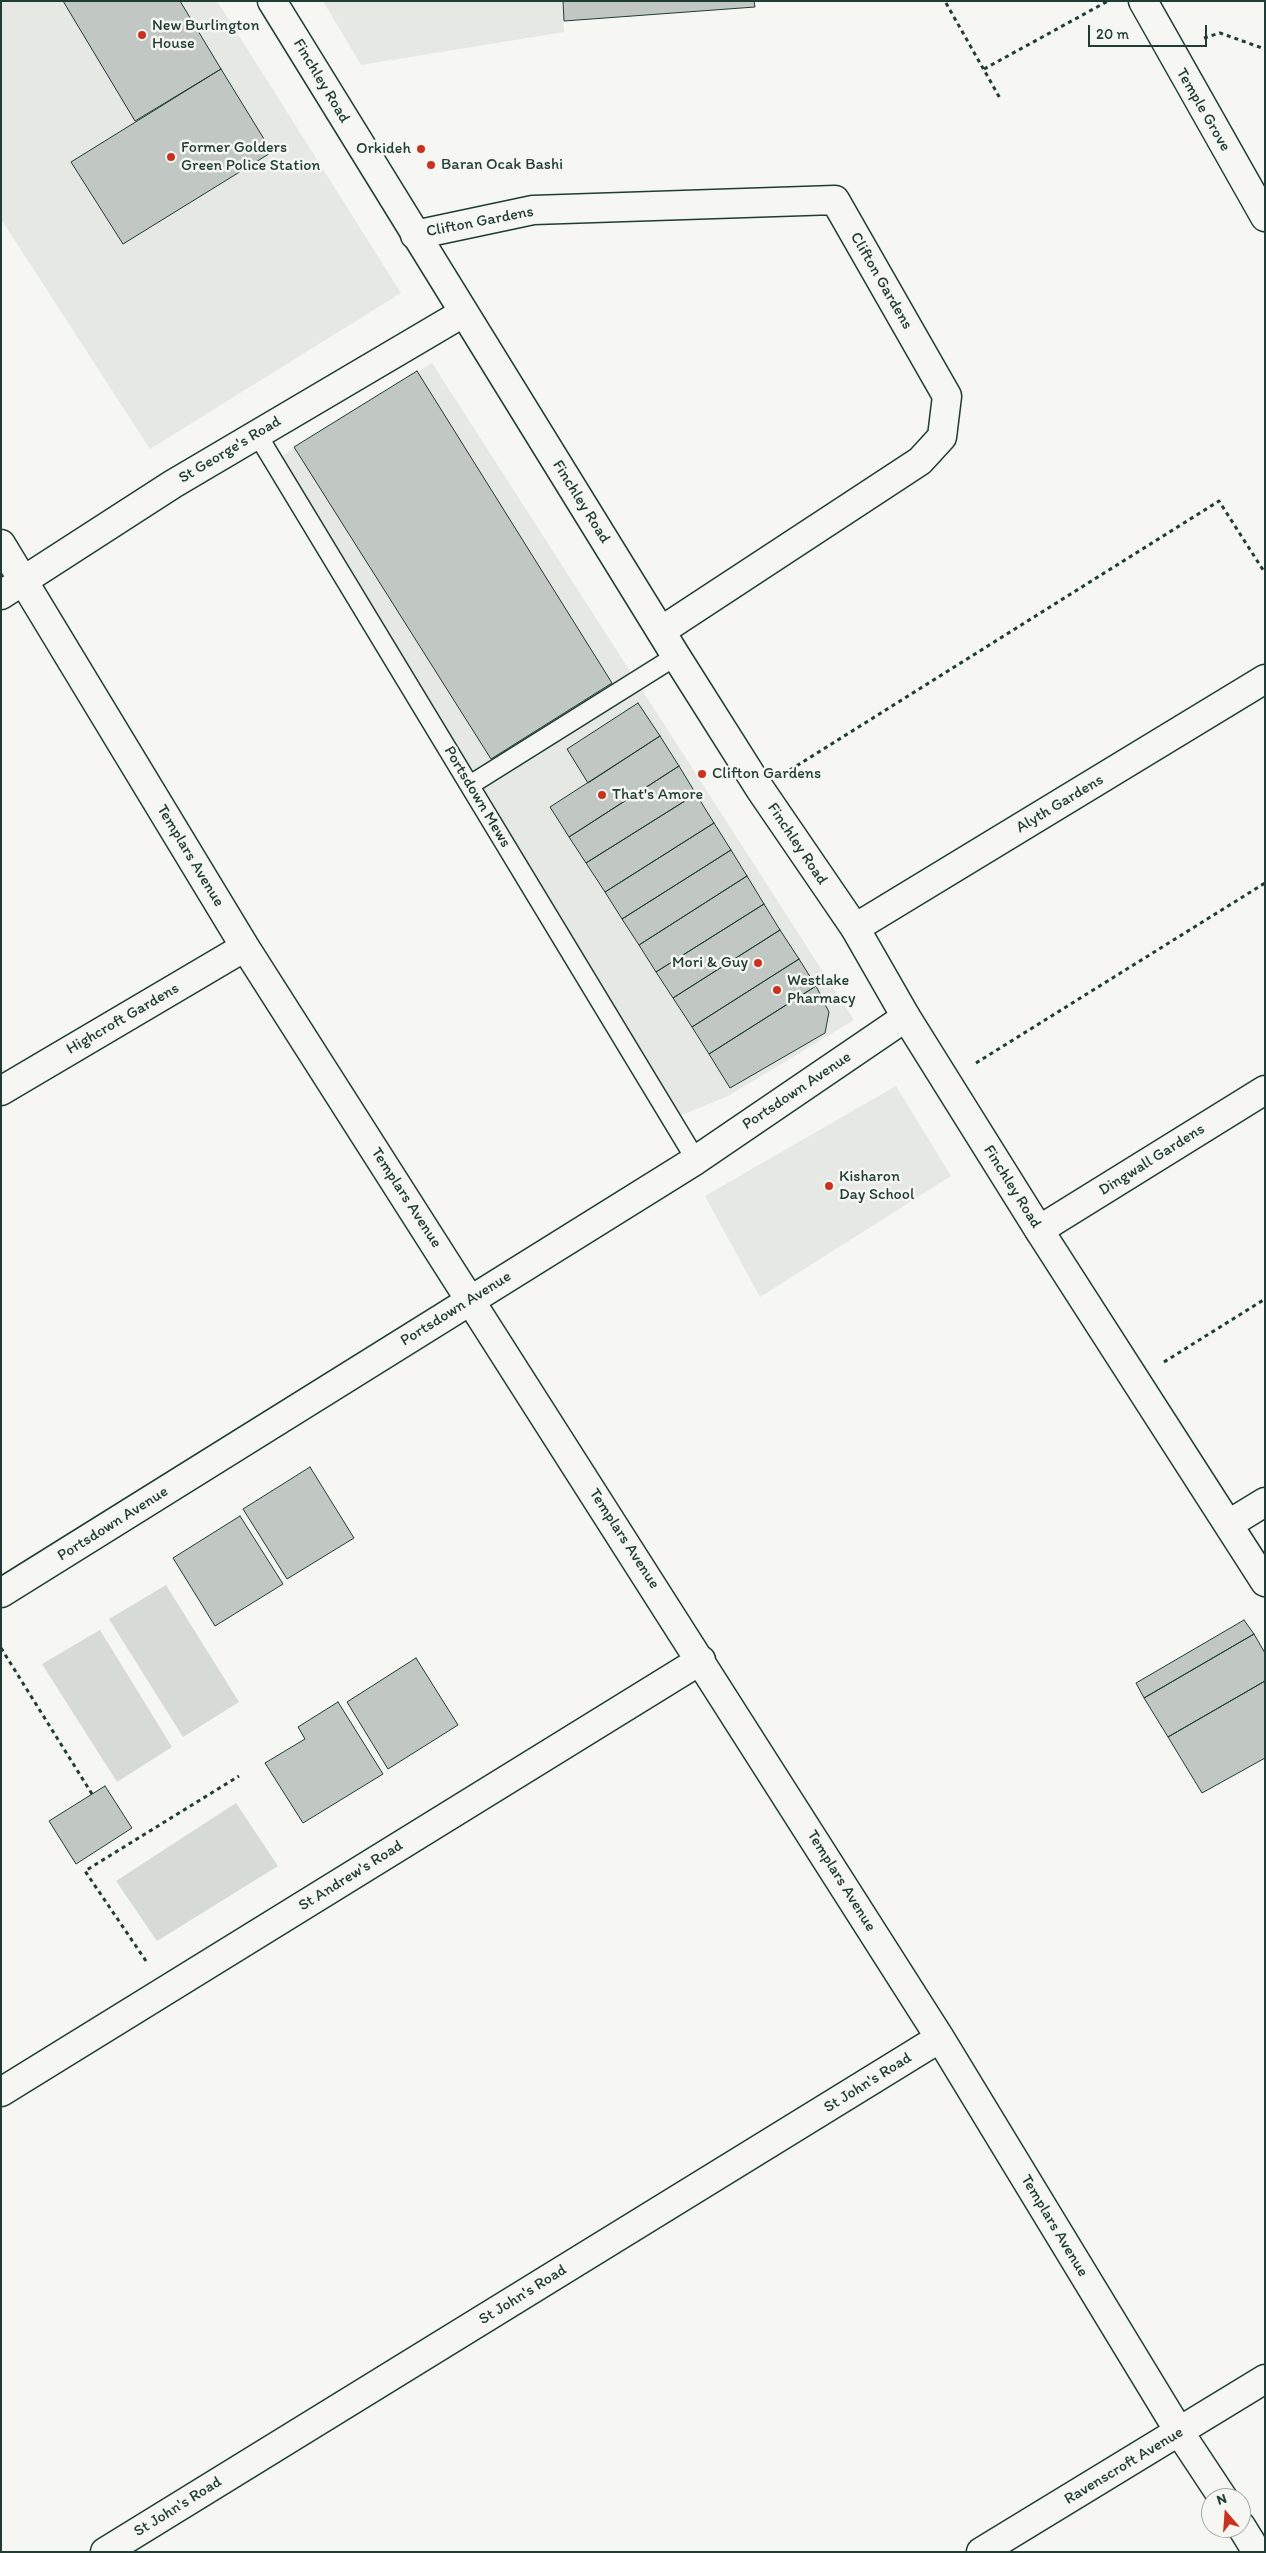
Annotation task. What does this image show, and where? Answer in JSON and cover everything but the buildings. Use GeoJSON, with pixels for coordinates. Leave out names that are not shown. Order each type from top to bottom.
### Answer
{"type":"FeatureCollection","features":[{"type":"Feature","properties":{"kind":"street","name":"Finchley Road"},"geometry":{"type":"LineString","coordinates":[[272,1],[676,656],[760,789],[855,928],[906,1017],[1039,1230],[1265,1582]]}},
{"type":"Feature","properties":{"kind":"street","name":"Temple Grove"},"geometry":{"type":"LineString","coordinates":[[1144,1],[1169,50],[1265,218]]}},
{"type":"Feature","properties":{"kind":"street","name":"Clifton Gardens"},"geometry":{"type":"LineString","coordinates":[[415,235],[533,210],[835,200],[947,396],[942,437],[920,461],[661,631]]}},
{"type":"Feature","properties":{"kind":"street","name":"St George's Road"},"geometry":{"type":"LineString","coordinates":[[1,595],[173,484],[463,313]]}},
{"type":"Feature","properties":{"kind":"street","name":"Templars Avenue"},"geometry":{"type":"LineString","coordinates":[[1,544],[245,948],[701,1660],[940,2038],[1180,2433],[1216,2488]]}},
{"type":"Feature","properties":{"kind":"street","name":"Alyth Gardens"},"geometry":{"type":"LineString","coordinates":[[855,928],[1265,678]]}},
{"type":"Feature","properties":{"kind":"street","name":"Highcroft Gardens"},"geometry":{"type":"LineString","coordinates":[[1,1091],[245,948]]}},
{"type":"Feature","properties":{"kind":"street","name":"Portsdown Avenue"},"geometry":{"type":"LineString","coordinates":[[1,1594],[696,1160],[906,1017]]}},
{"type":"Feature","properties":{"kind":"street","name":"Dingwall Gardens"},"geometry":{"type":"LineString","coordinates":[[1039,1230],[1265,1090]]}},
{"type":"Feature","properties":{"kind":"street"},"geometry":{"type":"LineString","coordinates":[[1229,1524],[1265,1502]]}},
{"type":"Feature","properties":{"kind":"street","name":"St Andrew's Road"},"geometry":{"type":"LineString","coordinates":[[1,2092],[701,1660]]}},
{"type":"Feature","properties":{"kind":"street","name":"St John's Road"},"geometry":{"type":"LineString","coordinates":[[105,2552],[940,2038]]}},
{"type":"Feature","properties":{"kind":"street","name":"Ravenscroft Avenue"},"geometry":{"type":"LineString","coordinates":[[982,2552],[1180,2433],[1265,2379]]}},
{"type":"Feature","properties":{"kind":"street"},"geometry":{"type":"LineString","coordinates":[[1248,2538],[1257,2552]]}},
{"type":"Feature","properties":{"kind":"lane","name":"Portsdown Mews"},"geometry":{"type":"LineString","coordinates":[[257,434],[696,1160]]}},
{"type":"Feature","properties":{"kind":"lane"},"geometry":{"type":"LineString","coordinates":[[470,785],[676,656]]}},
{"type":"Feature","properties":{"kind":"path"},"geometry":{"type":"LineString","coordinates":[[984,69],[1108,1]]}},
{"type":"Feature","properties":{"kind":"path"},"geometry":{"type":"LineString","coordinates":[[946,3],[1001,100]]}},
{"type":"Feature","properties":{"kind":"path"},"geometry":{"type":"LineString","coordinates":[[1169,50],[1220,33],[1265,49]]}},
{"type":"Feature","properties":{"kind":"path"},"geometry":{"type":"LineString","coordinates":[[760,789],[1219,501],[1265,574]]}},
{"type":"Feature","properties":{"kind":"path"},"geometry":{"type":"LineString","coordinates":[[946,1081],[1265,883]]}},
{"type":"Feature","properties":{"kind":"path"},"geometry":{"type":"LineString","coordinates":[[1136,1380],[1265,1299]]}},
{"type":"Feature","properties":{"kind":"path"},"geometry":{"type":"LineString","coordinates":[[1,1648],[92,1794]]}},
{"type":"Feature","properties":{"kind":"path"},"geometry":{"type":"LineString","coordinates":[[166,1990],[85,1871],[239,1776]]}},
{"type":"Feature","properties":{"kind":"shaded area"},"geometry":{"type":"Polygon","coordinates":[[[1,1],[217,1],[401,293],[150,449],[1,219],[1,1]]]}},
{"type":"Feature","properties":{"kind":"shaded area"},"geometry":{"type":"Polygon","coordinates":[[[323,1],[562,1],[564,32],[361,65],[323,1]]]}},
{"type":"Feature","properties":{"kind":"shaded area"},"geometry":{"type":"Polygon","coordinates":[[[432,363],[854,1020],[728,1096],[672,1119],[274,461],[432,363]]]}},
{"type":"Feature","properties":{"kind":"shaded area","name":"Kisharon Day School"},"geometry":{"type":"Polygon","coordinates":[[[896,1086],[951,1176],[760,1297],[705,1196],[896,1086]]]}},
{"type":"Feature","properties":{"kind":"shaded area"},"geometry":{"type":"Polygon","coordinates":[[[166,1585],[239,1702],[183,1737],[109,1619],[166,1585]]]}},
{"type":"Feature","properties":{"kind":"shaded area"},"geometry":{"type":"Polygon","coordinates":[[[100,1630],[172,1747],[117,1782],[42,1664],[100,1630]]]}},
{"type":"Feature","properties":{"kind":"shaded area"},"geometry":{"type":"Polygon","coordinates":[[[236,1803],[278,1866],[157,1941],[116,1881],[236,1803]]]}},
{"type":"Feature","properties":{"kind":"place","name":"New Burlington House"},"geometry":{"type":"Point","coordinates":[142,35]}},
{"type":"Feature","properties":{"kind":"place","name":"Orkideh"},"geometry":{"type":"Point","coordinates":[421,149]}},
{"type":"Feature","properties":{"kind":"place","name":"Former Golders Green Police Station"},"geometry":{"type":"Point","coordinates":[171,157]}},
{"type":"Feature","properties":{"kind":"place","name":"Baran Ocak Bashi"},"geometry":{"type":"Point","coordinates":[431,165]}},
{"type":"Feature","properties":{"kind":"place","name":"Clifton Gardens"},"geometry":{"type":"Point","coordinates":[702,774]}},
{"type":"Feature","properties":{"kind":"place","name":"That's Amore"},"geometry":{"type":"Point","coordinates":[602,795]}},
{"type":"Feature","properties":{"kind":"place","name":"Mori & Guy"},"geometry":{"type":"Point","coordinates":[758,963]}},
{"type":"Feature","properties":{"kind":"place","name":"Westlake Pharmacy"},"geometry":{"type":"Point","coordinates":[777,990]}},
{"type":"Feature","properties":{"kind":"place","name":"Kisharon Day School"},"geometry":{"type":"Point","coordinates":[829,1186]}}]}
